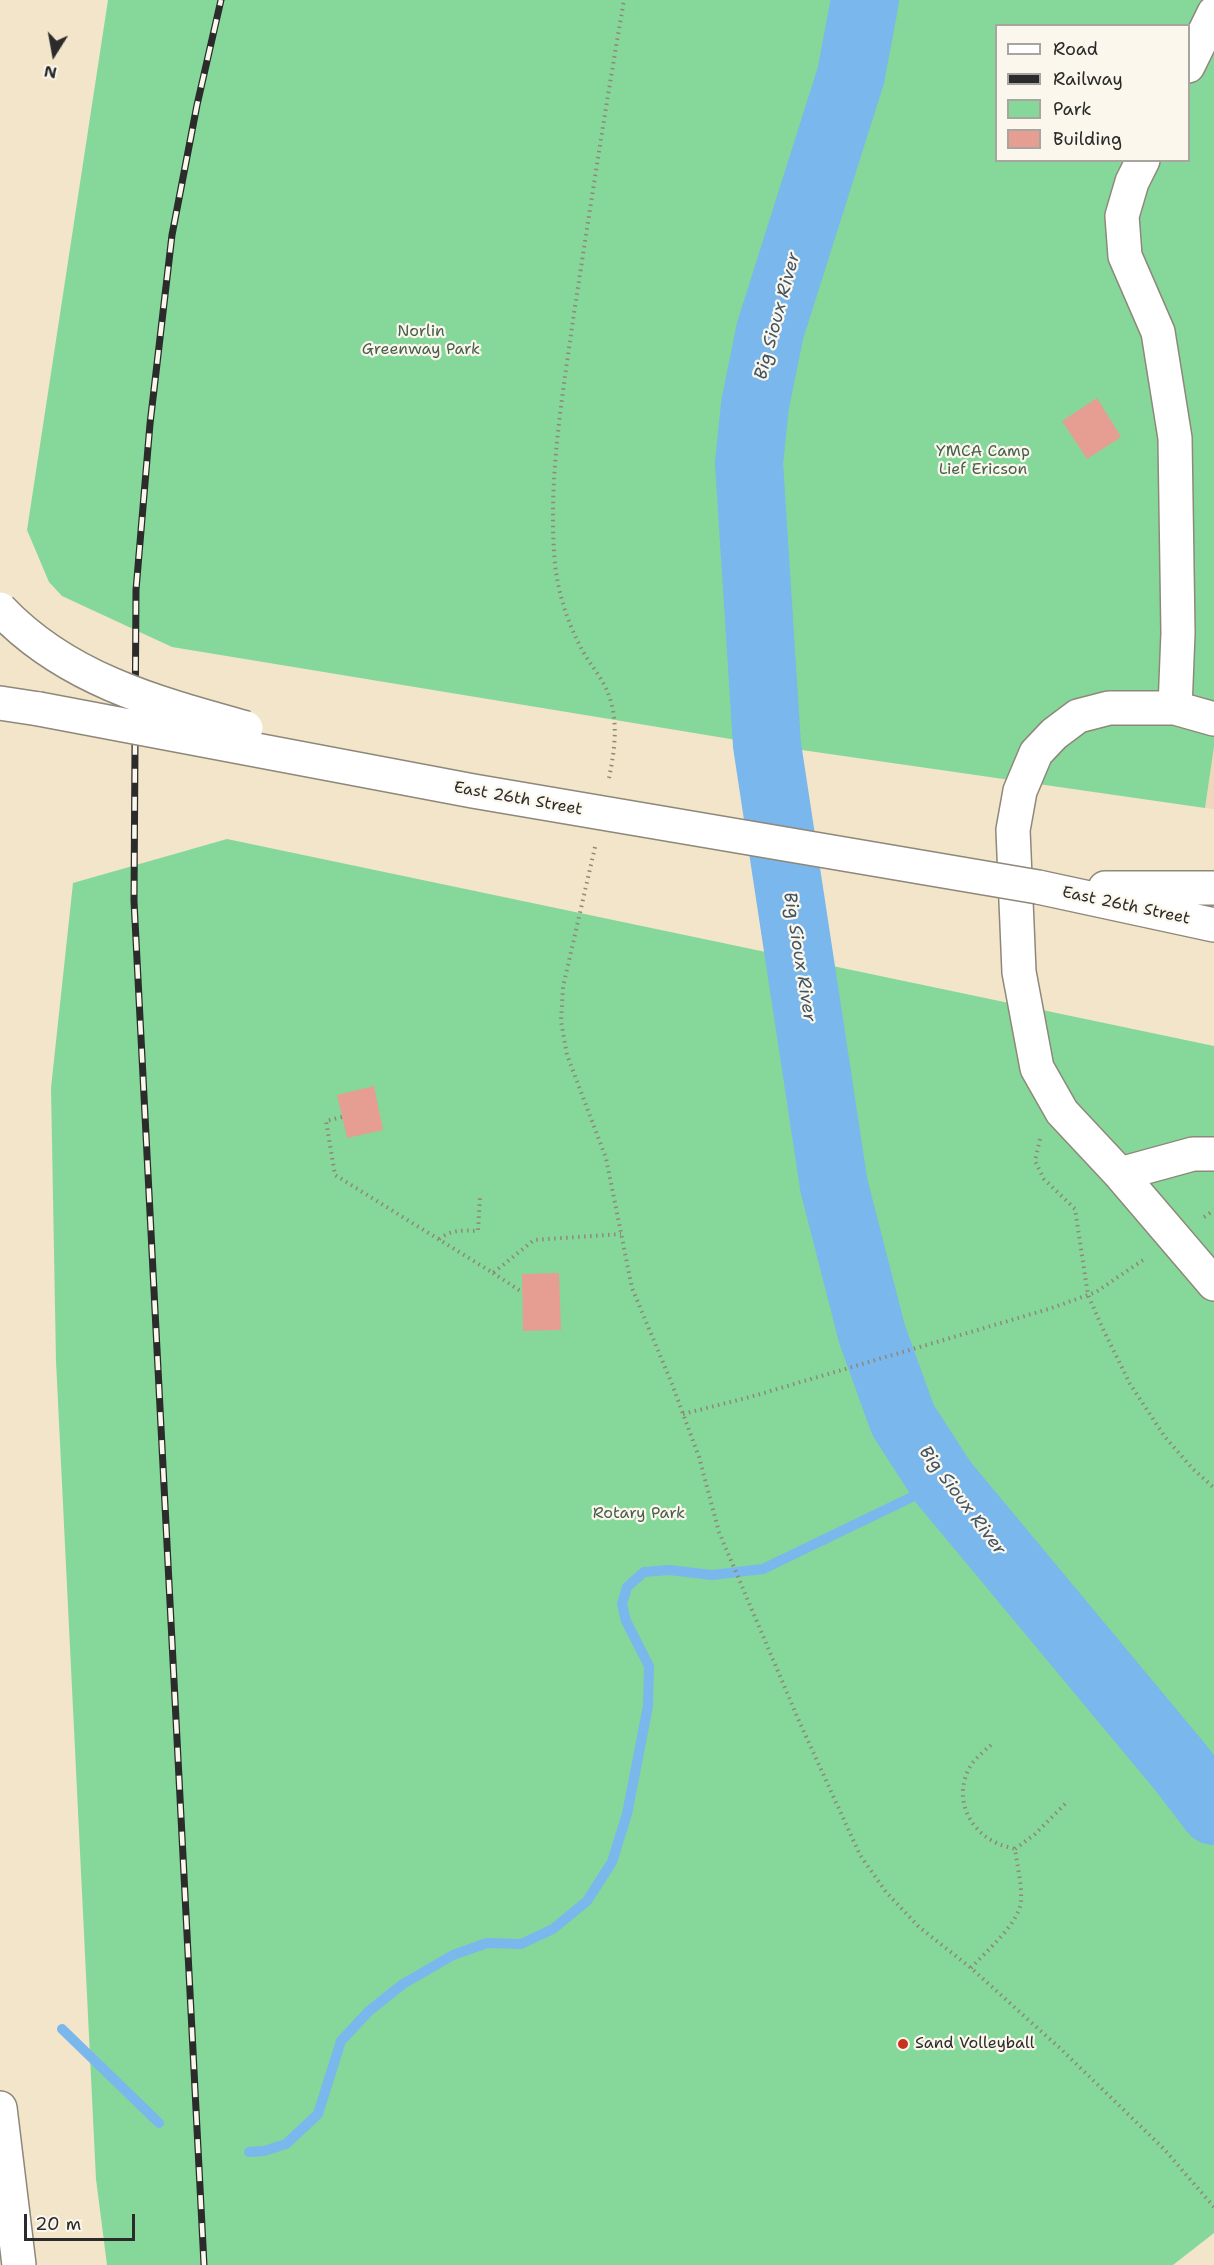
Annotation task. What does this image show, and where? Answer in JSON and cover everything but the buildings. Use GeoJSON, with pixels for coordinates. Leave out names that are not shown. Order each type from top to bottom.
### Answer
{"type":"FeatureCollection","features":[{"type":"Feature","properties":{"kind":"main road"},"geometry":{"type":"LineString","coordinates":[[1190,62],[1214,13]]}},
{"type":"Feature","properties":{"kind":"main road"},"geometry":{"type":"LineString","coordinates":[[1142,162],[1132,182],[1122,216],[1125,256],[1158,332],[1175,438],[1178,633],[1175,708]]}},
{"type":"Feature","properties":{"kind":"main road"},"geometry":{"type":"LineString","coordinates":[[0,609],[18,628],[45,650],[120,689],[199,715],[473,791]]}},
{"type":"Feature","properties":{"kind":"main road","name":"East 26th Street"},"geometry":{"type":"LineString","coordinates":[[0,703],[473,791],[1038,887],[1214,925]]}},
{"type":"Feature","properties":{"kind":"main road"},"geometry":{"type":"LineString","coordinates":[[1214,719],[1175,708],[1109,708],[1078,716],[1054,734],[1036,753],[1020,790],[1013,830],[1019,972],[1037,1068],[1062,1112],[1120,1174],[1214,1284]]}},
{"type":"Feature","properties":{"kind":"main road","name":"East 26th Street"},"geometry":{"type":"LineString","coordinates":[[1038,887],[1214,888]]}},
{"type":"Feature","properties":{"kind":"main road"},"geometry":{"type":"LineString","coordinates":[[1120,1174],[1193,1154],[1214,1154]]}},
{"type":"Feature","properties":{"kind":"main road"},"geometry":{"type":"LineString","coordinates":[[0,2108],[19,2265]]}},
{"type":"Feature","properties":{"kind":"path"},"geometry":{"type":"LineString","coordinates":[[608,784],[613,760],[615,731],[612,704],[603,680],[586,657],[571,629],[562,599],[554,553],[554,495],[559,417],[624,0]]}},
{"type":"Feature","properties":{"kind":"path"},"geometry":{"type":"LineString","coordinates":[[596,842],[563,987],[561,1021],[567,1055],[606,1158],[632,1288],[703,1470],[719,1532],[799,1721],[860,1855],[886,1892],[920,1927],[971,1968],[1064,2052],[1164,2149],[1214,2206]]}},
{"type":"Feature","properties":{"kind":"path"},"geometry":{"type":"LineString","coordinates":[[342,1117],[326,1121],[335,1175],[522,1292]]}},
{"type":"Feature","properties":{"kind":"path"},"geometry":{"type":"LineString","coordinates":[[439,1239],[457,1230],[478,1231],[480,1197]]}},
{"type":"Feature","properties":{"kind":"path"},"geometry":{"type":"LineString","coordinates":[[683,1414],[750,1397],[1052,1308],[1096,1292],[1214,1210]]}},
{"type":"Feature","properties":{"kind":"path"},"geometry":{"type":"LineString","coordinates":[[493,1273],[534,1240],[621,1234]]}},
{"type":"Feature","properties":{"kind":"path"},"geometry":{"type":"LineString","coordinates":[[991,1745],[972,1764],[964,1779],[961,1794],[965,1811],[976,1829],[994,1842],[1015,1849]]}},
{"type":"Feature","properties":{"kind":"path"},"geometry":{"type":"LineString","coordinates":[[1015,1849],[1035,1834],[1066,1803]]}},
{"type":"Feature","properties":{"kind":"path"},"geometry":{"type":"LineString","coordinates":[[971,1968],[1015,1918],[1021,1902],[1015,1849]]}},
{"type":"Feature","properties":{"kind":"shaded area"},"geometry":{"type":"Polygon","coordinates":[[[1214,747],[1214,809],[1205,808],[1214,747]]]}},
{"type":"Feature","properties":{"kind":"green space","name":"Norlin Greenway Park"},"geometry":{"type":"Polygon","coordinates":[[[108,0],[1214,0],[1214,747],[1205,808],[767,745],[172,647],[62,596],[49,582],[27,530],[108,0]]]}},
{"type":"Feature","properties":{"kind":"green space","name":"Rotary Park"},"geometry":{"type":"Polygon","coordinates":[[[227,839],[1214,1046],[1214,2233],[1173,2265],[107,2265],[96,2179],[56,1361],[51,1088],[73,883],[227,839]]]}},
{"type":"Feature","properties":{"kind":"waterway","name":"Big Sioux River"},"geometry":{"type":"LineString","coordinates":[[865,0],[851,75],[770,331],[755,405],[749,463],[767,745],[834,1186],[872,1334],[903,1420],[943,1482],[1181,1768],[1214,1811]]}},
{"type":"Feature","properties":{"kind":"waterway"},"geometry":{"type":"LineString","coordinates":[[249,2152],[264,2151],[286,2144],[318,2114],[341,2041],[369,2011],[403,1984],[453,1955],[487,1943],[521,1944],[553,1929],[587,1901],[612,1862],[627,1814],[648,1706],[649,1666],[626,1621],[622,1604],[627,1587],[644,1572],[669,1570],[712,1575],[763,1569],[943,1482]]}},
{"type":"Feature","properties":{"kind":"waterway"},"geometry":{"type":"LineString","coordinates":[[62,2029],[159,2123]]}},
{"type":"Feature","properties":{"kind":"railway"},"geometry":{"type":"LineString","coordinates":[[204,2265],[134,901],[136,590],[150,424],[172,235],[197,105],[221,0]]}},
{"type":"Feature","properties":{"kind":"place","name":"Sand Volleyball"},"geometry":{"type":"Point","coordinates":[903,2044]}},
{"type":"Feature","properties":{"kind":"park label","name":"YMCA Camp Lief Ericson"},"geometry":{"type":"Point","coordinates":[983,461]}}]}
